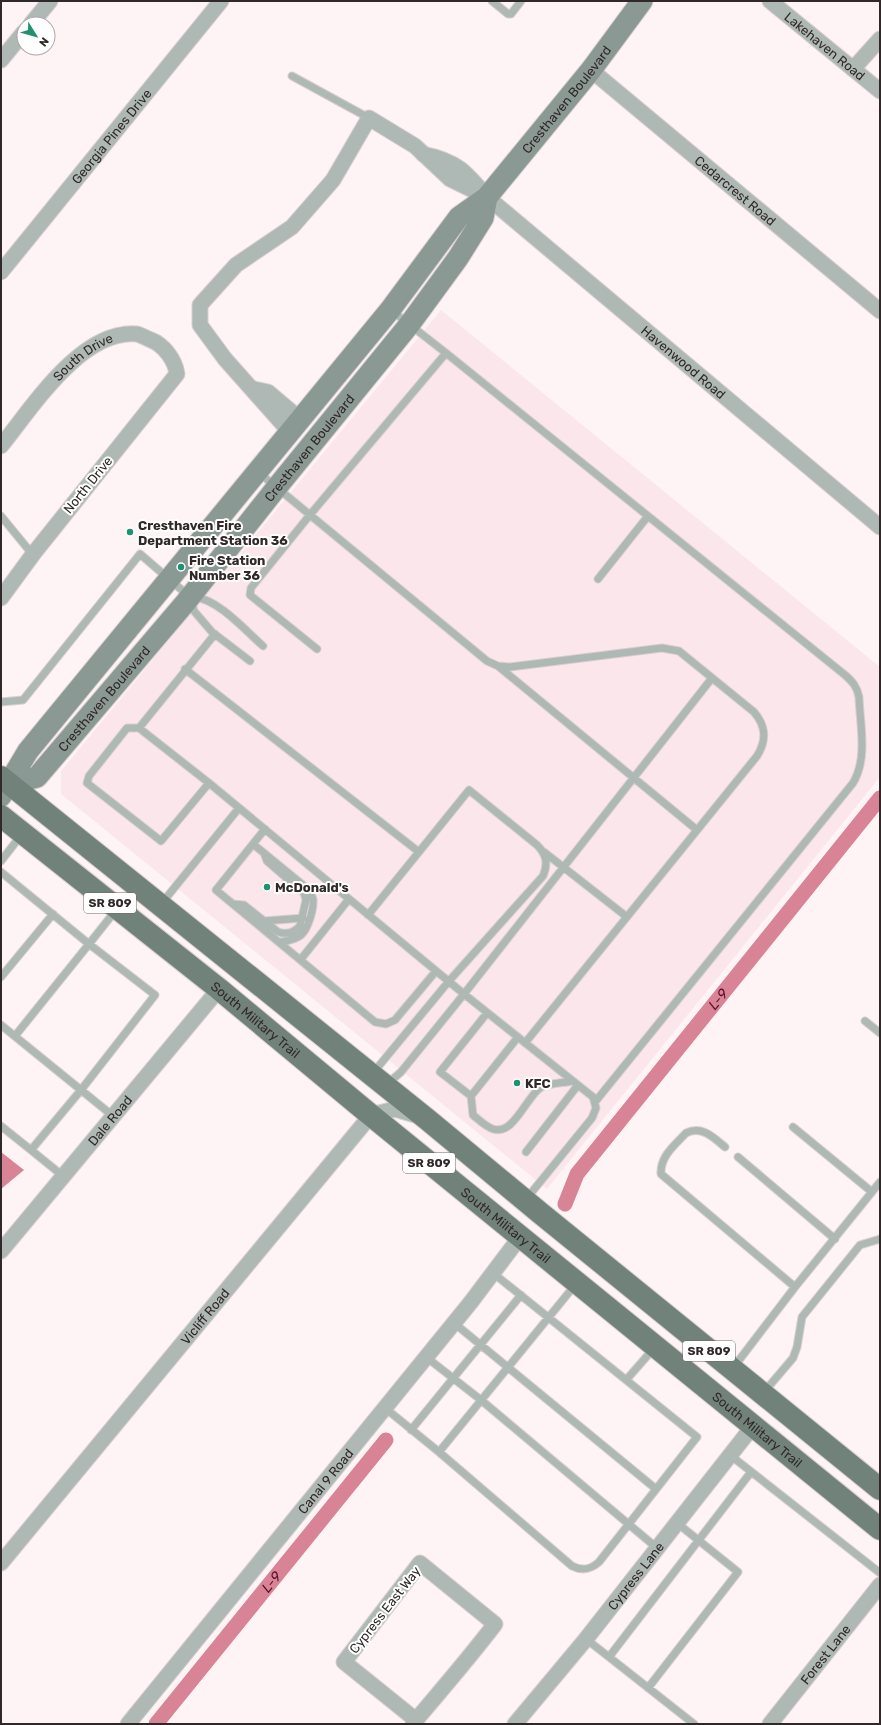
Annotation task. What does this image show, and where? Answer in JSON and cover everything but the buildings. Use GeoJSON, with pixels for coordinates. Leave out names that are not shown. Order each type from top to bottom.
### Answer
{"type":"FeatureCollection","features":[{"type":"Feature","properties":{"kind":"main road","name":"SR 809"},"geometry":{"type":"LineString","coordinates":[[4,785],[160,904],[379,1080],[880,1489]]}},
{"type":"Feature","properties":{"kind":"main road","name":"South Military Trail"},"geometry":{"type":"LineString","coordinates":[[1,816],[219,990],[655,1347],[875,1523]]}},
{"type":"Feature","properties":{"kind":"main road"},"geometry":{"type":"LineString","coordinates":[[340,1088],[379,1080]]}},
{"type":"Feature","properties":{"kind":"main road"},"geometry":{"type":"LineString","coordinates":[[584,1289],[620,1306],[632,1308],[648,1301]]}},
{"type":"Feature","properties":{"kind":"main road"},"geometry":{"type":"LineString","coordinates":[[655,1347],[684,1343],[708,1350]]}},
{"type":"Feature","properties":{"kind":"street"},"geometry":{"type":"LineString","coordinates":[[38,16],[50,1]]}},
{"type":"Feature","properties":{"kind":"street","name":"Georgia Pines Drive"},"geometry":{"type":"LineString","coordinates":[[1,272],[222,1]]}},
{"type":"Feature","properties":{"kind":"street","name":"Cresthaven Boulevard"},"geometry":{"type":"LineString","coordinates":[[4,785],[28,751],[256,471],[390,310],[459,218],[487,197],[591,70],[642,1]]}},
{"type":"Feature","properties":{"kind":"street","name":"Lakehaven Road"},"geometry":{"type":"LineString","coordinates":[[770,1],[880,91]]}},
{"type":"Feature","properties":{"kind":"street"},"geometry":{"type":"LineString","coordinates":[[853,69],[880,38]]}},
{"type":"Feature","properties":{"kind":"street"},"geometry":{"type":"LineString","coordinates":[[1,60],[16,42]]}},
{"type":"Feature","properties":{"kind":"street","name":"Cedarcrest Road"},"geometry":{"type":"LineString","coordinates":[[591,70],[880,311]]}},
{"type":"Feature","properties":{"kind":"street"},"geometry":{"type":"LineString","coordinates":[[294,425],[268,392],[251,388],[225,359],[200,325],[200,305],[236,265],[292,227],[333,180],[369,118]]}},
{"type":"Feature","properties":{"kind":"street","name":"Havenwood Road"},"geometry":{"type":"LineString","coordinates":[[369,118],[415,146],[423,154],[444,158],[468,174],[487,197],[880,527]]}},
{"type":"Feature","properties":{"kind":"street","name":"Cresthaven Boulevard"},"geometry":{"type":"LineString","coordinates":[[4,785],[37,777],[190,597],[277,487],[409,325],[458,258],[483,218],[487,197]]}},
{"type":"Feature","properties":{"kind":"street","name":"South Drive"},"geometry":{"type":"LineString","coordinates":[[1,446],[65,366],[89,348],[115,336],[137,334],[155,341],[171,356],[176,364],[177,374]]}},
{"type":"Feature","properties":{"kind":"street","name":"North Drive"},"geometry":{"type":"LineString","coordinates":[[1,598],[33,555],[177,374]]}},
{"type":"Feature","properties":{"kind":"street","name":"Dale Road"},"geometry":{"type":"LineString","coordinates":[[1,1251],[219,990]]}},
{"type":"Feature","properties":{"kind":"street"},"geometry":{"type":"LineString","coordinates":[[371,1116],[395,1108],[428,1120]]}},
{"type":"Feature","properties":{"kind":"street","name":"Vicliff Road"},"geometry":{"type":"LineString","coordinates":[[1,1563],[371,1116]]}},
{"type":"Feature","properties":{"kind":"street","name":"Canal 9 Road"},"geometry":{"type":"LineString","coordinates":[[128,1724],[454,1323],[520,1237]]}},
{"type":"Feature","properties":{"kind":"street","name":"Cypress Lane"},"geometry":{"type":"LineString","coordinates":[[515,1724],[586,1639],[753,1426]]}},
{"type":"Feature","properties":{"kind":"street","name":"Cypress East Way"},"geometry":{"type":"LineString","coordinates":[[420,1563],[495,1624],[415,1722],[344,1662],[420,1563]]}},
{"type":"Feature","properties":{"kind":"street","name":"Forest Lane"},"geometry":{"type":"LineString","coordinates":[[770,1724],[879,1590]]}},
{"type":"Feature","properties":{"kind":"lane"},"geometry":{"type":"LineString","coordinates":[[492,1],[508,14],[511,14],[521,1]]}},
{"type":"Feature","properties":{"kind":"lane"},"geometry":{"type":"LineString","coordinates":[[292,76],[369,118]]}},
{"type":"Feature","properties":{"kind":"lane"},"geometry":{"type":"LineString","coordinates":[[390,310],[446,353],[852,681],[859,697],[862,762],[859,773],[853,783],[595,1102]]}},
{"type":"Feature","properties":{"kind":"lane"},"geometry":{"type":"LineString","coordinates":[[317,649],[250,595],[251,588],[309,516],[446,353]]}},
{"type":"Feature","properties":{"kind":"lane"},"geometry":{"type":"LineString","coordinates":[[256,471],[277,487],[309,516],[483,657],[498,666],[697,830]]}},
{"type":"Feature","properties":{"kind":"lane"},"geometry":{"type":"LineString","coordinates":[[1,516],[33,555]]}},
{"type":"Feature","properties":{"kind":"lane"},"geometry":{"type":"LineString","coordinates":[[598,579],[648,516]]}},
{"type":"Feature","properties":{"kind":"lane"},"geometry":{"type":"LineString","coordinates":[[1,702],[23,700],[140,554],[190,597],[194,611],[215,634],[250,661]]}},
{"type":"Feature","properties":{"kind":"lane"},"geometry":{"type":"LineString","coordinates":[[190,597],[204,598],[225,613],[263,646]]}},
{"type":"Feature","properties":{"kind":"lane"},"geometry":{"type":"LineString","coordinates":[[139,728],[185,669],[215,634]]}},
{"type":"Feature","properties":{"kind":"lane"},"geometry":{"type":"LineString","coordinates":[[498,666],[510,667],[671,648],[680,651],[754,712],[762,724],[765,738],[762,748],[757,756],[525,1043]]}},
{"type":"Feature","properties":{"kind":"lane"},"geometry":{"type":"LineString","coordinates":[[185,669],[419,852]]}},
{"type":"Feature","properties":{"kind":"lane"},"geometry":{"type":"LineString","coordinates":[[379,1080],[401,1072],[712,678]]}},
{"type":"Feature","properties":{"kind":"lane"},"geometry":{"type":"LineString","coordinates":[[209,783],[162,841],[87,783],[89,776],[127,728],[139,728],[209,783],[487,1013],[593,1097],[596,1108],[592,1118],[525,1200]]}},
{"type":"Feature","properties":{"kind":"lane"},"geometry":{"type":"LineString","coordinates":[[368,915],[469,790],[627,917]]}},
{"type":"Feature","properties":{"kind":"lane"},"geometry":{"type":"LineString","coordinates":[[160,904],[239,808]]}},
{"type":"Feature","properties":{"kind":"lane"},"geometry":{"type":"LineString","coordinates":[[265,829],[216,890],[375,1022],[380,1024],[391,1023],[436,971]]}},
{"type":"Feature","properties":{"kind":"lane"},"geometry":{"type":"LineString","coordinates":[[1,861],[23,833]]}},
{"type":"Feature","properties":{"kind":"lane"},"geometry":{"type":"LineString","coordinates":[[253,844],[309,890],[313,899],[311,913],[306,929],[301,935],[292,940],[280,942]]}},
{"type":"Feature","properties":{"kind":"lane"},"geometry":{"type":"LineString","coordinates":[[379,1080],[449,981],[543,876],[546,863],[542,850]]}},
{"type":"Feature","properties":{"kind":"lane"},"geometry":{"type":"LineString","coordinates":[[233,904],[244,905],[278,932],[290,934],[300,926],[306,900],[304,893],[267,862],[264,852]]}},
{"type":"Feature","properties":{"kind":"lane"},"geometry":{"type":"LineString","coordinates":[[1,872],[89,944],[155,995],[82,1090],[31,1150]]}},
{"type":"Feature","properties":{"kind":"lane"},"geometry":{"type":"LineString","coordinates":[[301,960],[349,899]]}},
{"type":"Feature","properties":{"kind":"lane"},"geometry":{"type":"LineString","coordinates":[[15,1036],[117,908]]}},
{"type":"Feature","properties":{"kind":"lane"},"geometry":{"type":"LineString","coordinates":[[1,978],[53,914]]}},
{"type":"Feature","properties":{"kind":"lane"},"geometry":{"type":"LineString","coordinates":[[264,921],[303,918]]}},
{"type":"Feature","properties":{"kind":"lane"},"geometry":{"type":"LineString","coordinates":[[487,1013],[440,1072],[470,1096],[473,1115],[489,1128],[498,1130],[511,1124],[540,1088],[576,1083]]}},
{"type":"Feature","properties":{"kind":"lane"},"geometry":{"type":"LineString","coordinates":[[865,1021],[880,1034]]}},
{"type":"Feature","properties":{"kind":"lane"},"geometry":{"type":"LineString","coordinates":[[1,1025],[113,1116]]}},
{"type":"Feature","properties":{"kind":"lane"},"geometry":{"type":"LineString","coordinates":[[470,1096],[518,1037]]}},
{"type":"Feature","properties":{"kind":"lane"},"geometry":{"type":"LineString","coordinates":[[526,1152],[576,1083]]}},
{"type":"Feature","properties":{"kind":"lane"},"geometry":{"type":"LineString","coordinates":[[1,1126],[63,1176]]}},
{"type":"Feature","properties":{"kind":"lane"},"geometry":{"type":"LineString","coordinates":[[792,1127],[872,1192]]}},
{"type":"Feature","properties":{"kind":"lane"},"geometry":{"type":"LineString","coordinates":[[725,1147],[710,1134],[699,1130],[690,1131],[686,1133],[662,1161],[661,1174],[795,1287]]}},
{"type":"Feature","properties":{"kind":"lane"},"geometry":{"type":"LineString","coordinates":[[738,1158],[834,1239]]}},
{"type":"Feature","properties":{"kind":"lane"},"geometry":{"type":"LineString","coordinates":[[732,1369],[795,1287],[880,1182]]}},
{"type":"Feature","properties":{"kind":"lane"},"geometry":{"type":"LineString","coordinates":[[762,1394],[793,1358],[797,1347],[802,1317],[860,1245],[880,1240]]}},
{"type":"Feature","properties":{"kind":"lane"},"geometry":{"type":"LineString","coordinates":[[385,1408],[577,1568],[583,1570],[594,1566],[656,1489],[697,1437],[627,1379],[493,1273]]}},
{"type":"Feature","properties":{"kind":"lane"},"geometry":{"type":"LineString","coordinates":[[439,1452],[549,1317],[584,1289]]}},
{"type":"Feature","properties":{"kind":"lane"},"geometry":{"type":"LineString","coordinates":[[411,1430],[452,1378],[522,1295]]}},
{"type":"Feature","properties":{"kind":"lane"},"geometry":{"type":"LineString","coordinates":[[454,1323],[656,1489]]}},
{"type":"Feature","properties":{"kind":"lane"},"geometry":{"type":"LineString","coordinates":[[627,1379],[655,1347]]}},
{"type":"Feature","properties":{"kind":"lane"},"geometry":{"type":"LineString","coordinates":[[426,1357],[481,1400],[657,1548]]}},
{"type":"Feature","properties":{"kind":"lane"},"geometry":{"type":"LineString","coordinates":[[730,1455],[880,1573]]}},
{"type":"Feature","properties":{"kind":"lane"},"geometry":{"type":"LineString","coordinates":[[609,1657],[751,1472]]}},
{"type":"Feature","properties":{"kind":"lane"},"geometry":{"type":"LineString","coordinates":[[648,1688],[738,1572],[676,1523]]}},
{"type":"Feature","properties":{"kind":"lane"},"geometry":{"type":"LineString","coordinates":[[586,1639],[694,1724]]}},
{"type":"Feature","properties":{"kind":"shaded area"},"geometry":{"type":"Polygon","coordinates":[[[441,310],[880,667],[880,777],[547,1189],[61,794],[61,771],[441,310]]]}},
{"type":"Feature","properties":{"kind":"shaded area"},"geometry":{"type":"Polygon","coordinates":[[[1,1152],[24,1170],[1,1189],[1,1152]]]}},
{"type":"Feature","properties":{"kind":"waterway","name":"L-9"},"geometry":{"type":"LineString","coordinates":[[565,1204],[577,1174],[880,798]]}},
{"type":"Feature","properties":{"kind":"waterway","name":"L-9"},"geometry":{"type":"LineString","coordinates":[[156,1724],[386,1440]]}},
{"type":"Feature","properties":{"kind":"place","name":"Cresthaven Fire Department Station 36"},"geometry":{"type":"Point","coordinates":[130,532]}},
{"type":"Feature","properties":{"kind":"place","name":"Fire Station Number 36"},"geometry":{"type":"Point","coordinates":[181,567]}},
{"type":"Feature","properties":{"kind":"place","name":"McDonald's"},"geometry":{"type":"Point","coordinates":[267,887]}},
{"type":"Feature","properties":{"kind":"place","name":"KFC"},"geometry":{"type":"Point","coordinates":[517,1083]}}]}
